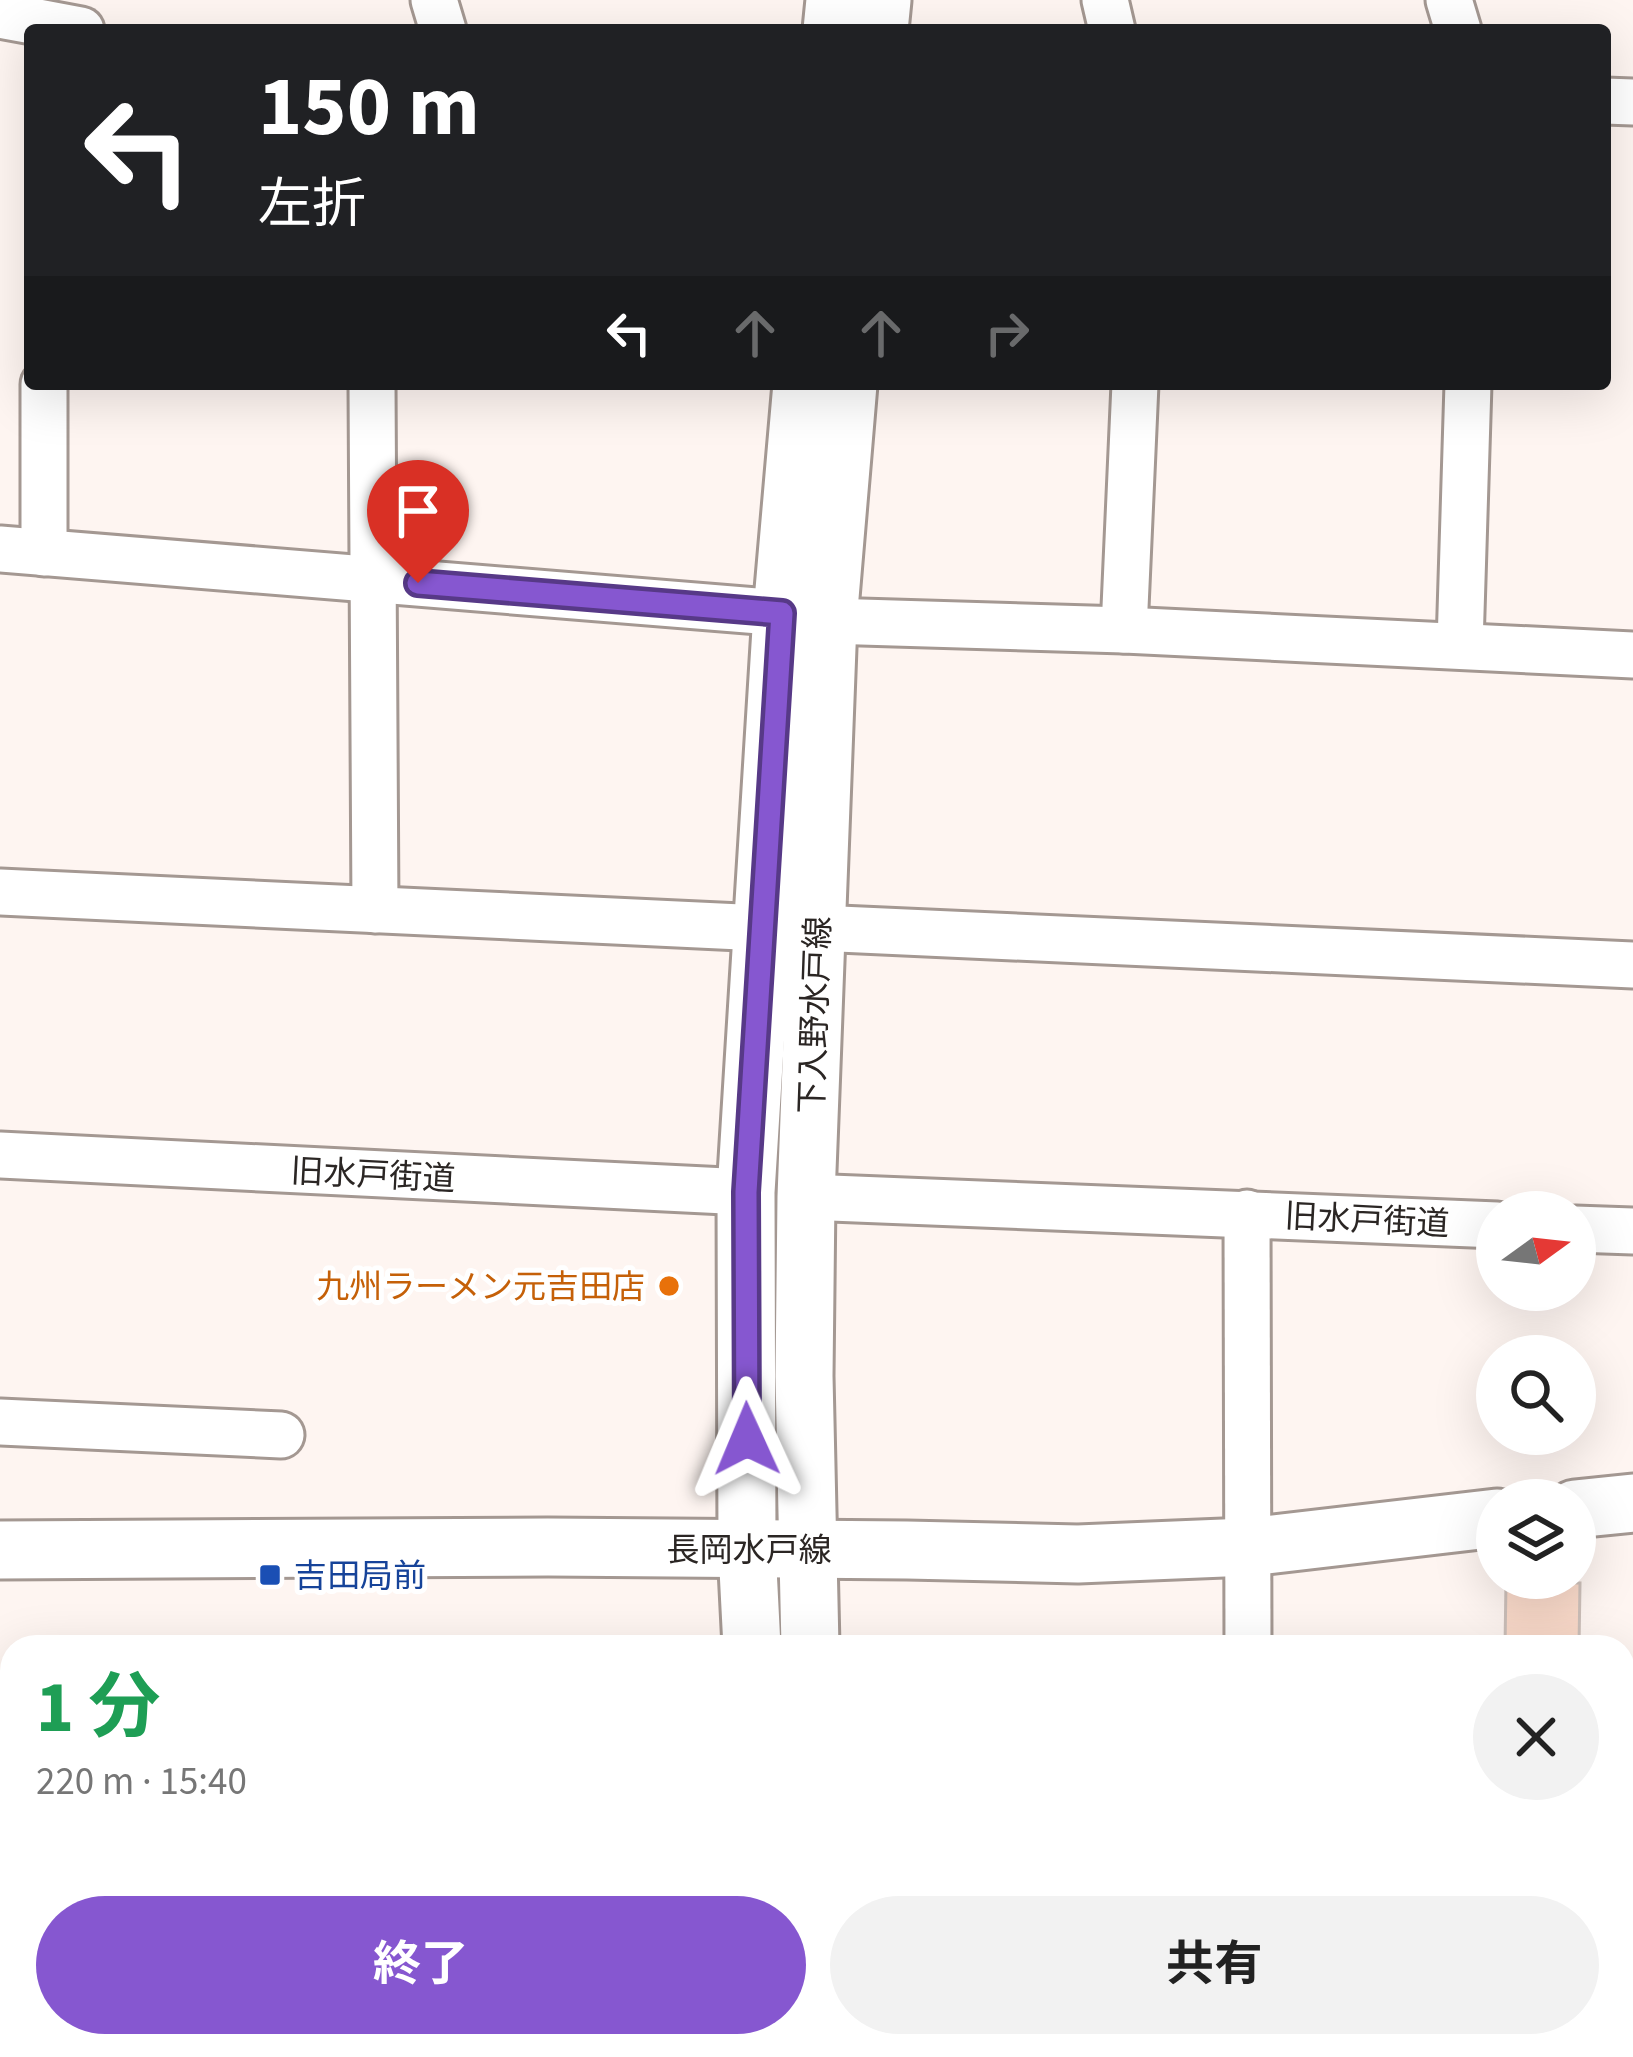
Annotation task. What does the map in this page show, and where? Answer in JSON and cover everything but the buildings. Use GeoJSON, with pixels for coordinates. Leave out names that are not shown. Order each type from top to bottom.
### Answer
{"type":"FeatureCollection","features":[{"type":"Feature","properties":{"kind":"main road","name":"下入野水戸線"},"geometry":{"type":"LineString","coordinates":[[802,390],[805,617],[790,928],[806,1197],[810,1635]]}},
{"type":"Feature","properties":{"kind":"main road","name":"下入野水戸線"},"geometry":{"type":"LineString","coordinates":[[805,617],[847,390]]}},
{"type":"Feature","properties":{"kind":"main road","name":"下入野水戸線"},"geometry":{"type":"LineString","coordinates":[[751,1635],[746,1192],[790,928]]}},
{"type":"Feature","properties":{"kind":"main road"},"geometry":{"type":"LineString","coordinates":[[1596,1507],[1633,1503]]}},
{"type":"Feature","properties":{"kind":"main road","name":"長岡水戸線"},"geometry":{"type":"LineString","coordinates":[[0,1550],[524,1547],[1078,1554],[1248,1547],[1476,1520]]}},
{"type":"Feature","properties":{"kind":"street"},"geometry":{"type":"LineString","coordinates":[[0,15],[49,24]]}},
{"type":"Feature","properties":{"kind":"street"},"geometry":{"type":"LineString","coordinates":[[43,390],[22,551],[805,617],[1633,655]]}},
{"type":"Feature","properties":{"kind":"street"},"geometry":{"type":"LineString","coordinates":[[372,390],[375,910]]}},
{"type":"Feature","properties":{"kind":"street"},"geometry":{"type":"LineString","coordinates":[[1124,629],[1136,390]]}},
{"type":"Feature","properties":{"kind":"street"},"geometry":{"type":"LineString","coordinates":[[1460,645],[1468,390]]}},
{"type":"Feature","properties":{"kind":"street"},"geometry":{"type":"LineString","coordinates":[[0,892],[1633,965]]}},
{"type":"Feature","properties":{"kind":"street","name":"旧水戸街道"},"geometry":{"type":"LineString","coordinates":[[0,1155],[746,1192]]}},
{"type":"Feature","properties":{"kind":"street","name":"旧水戸街道"},"geometry":{"type":"LineString","coordinates":[[806,1197],[1476,1224]]}},
{"type":"Feature","properties":{"kind":"street"},"geometry":{"type":"LineString","coordinates":[[1247,1213],[1248,1635]]}},
{"type":"Feature","properties":{"kind":"street"},"geometry":{"type":"LineString","coordinates":[[1596,1229],[1633,1231]]}},
{"type":"Feature","properties":{"kind":"street"},"geometry":{"type":"LineString","coordinates":[[0,1422],[281,1435]]}},
{"type":"Feature","properties":{"kind":"place","name":"九州ラーメン元吉田店"},"geometry":{"type":"Point","coordinates":[669,1286]}},
{"type":"Feature","properties":{"kind":"place","name":"吉田局前"},"geometry":{"type":"Point","coordinates":[270,1575]}},
{"type":"Feature","properties":{"kind":"route"},"geometry":{"type":"LineString","coordinates":[[418,583],[782,613],[746,1192],[747,1439]]}}]}
